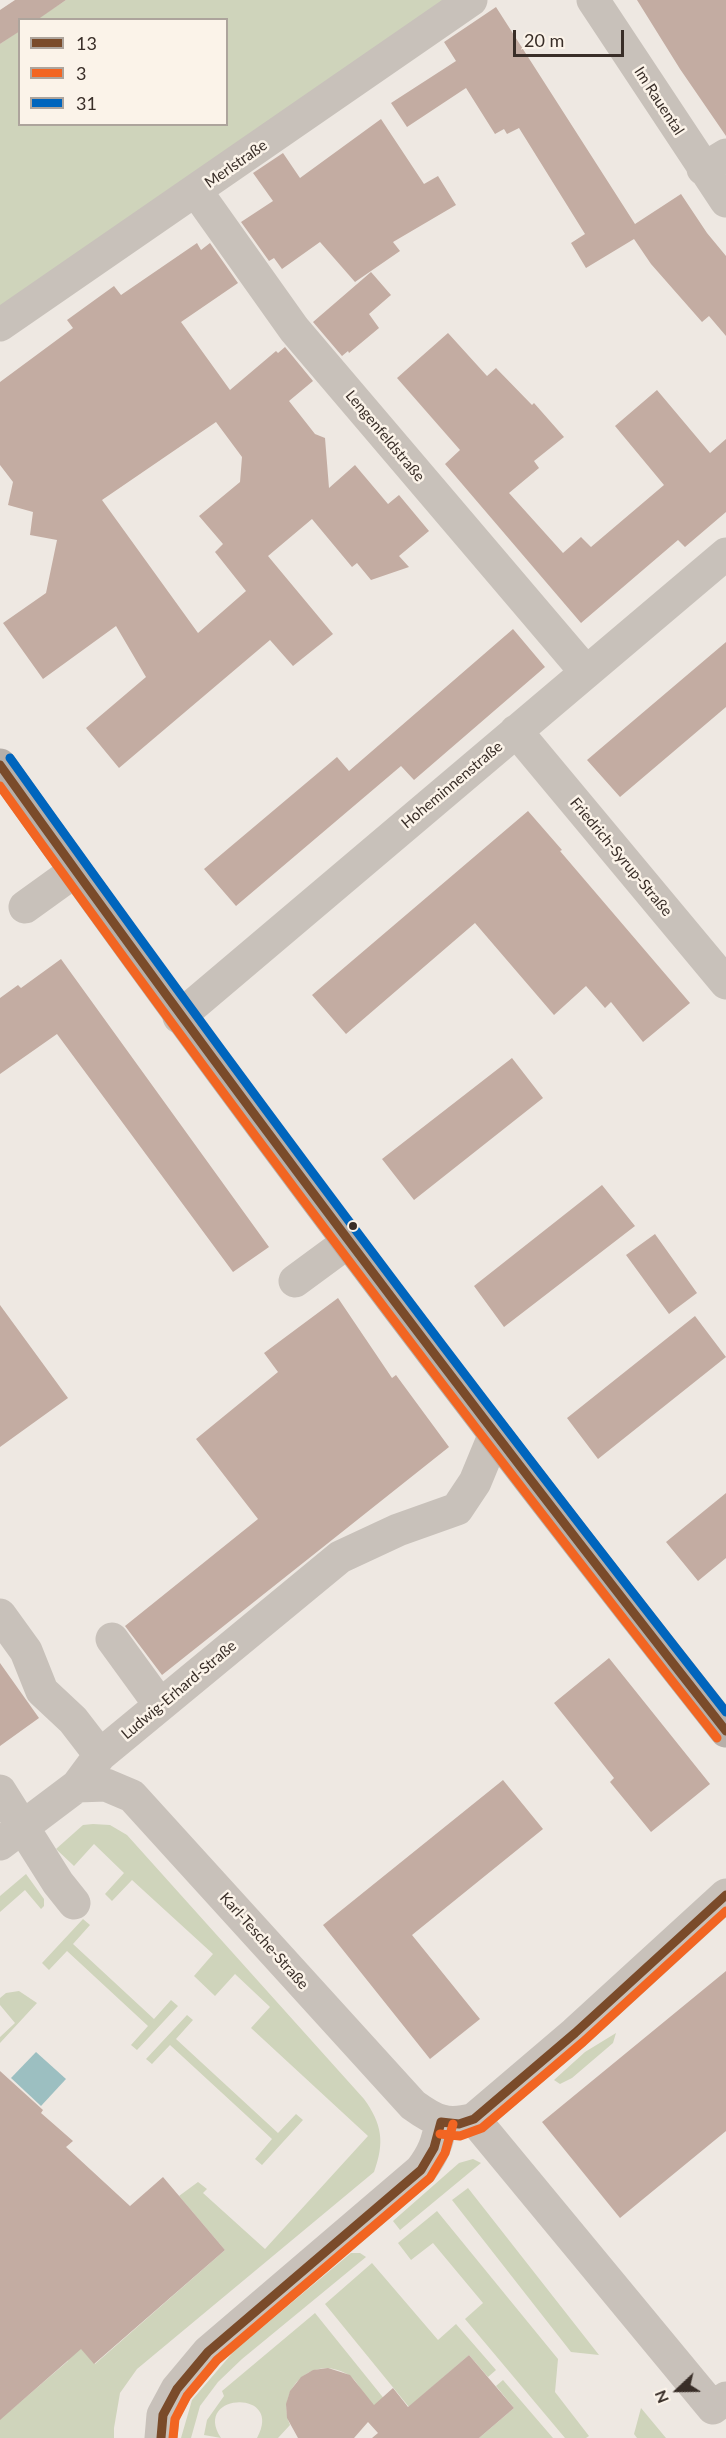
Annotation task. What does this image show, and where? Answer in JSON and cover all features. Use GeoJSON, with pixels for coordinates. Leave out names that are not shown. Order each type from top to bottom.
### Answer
{"type":"FeatureCollection","features":[{"type":"Feature","properties":{"kind":"main road"},"geometry":{"type":"LineString","coordinates":[[0,765],[179,1017],[348,1242],[494,1436],[726,1731]]}},
{"type":"Feature","properties":{"kind":"street","name":"Merlstraße"},"geometry":{"type":"LineString","coordinates":[[0,325],[471,0]]}},
{"type":"Feature","properties":{"kind":"street","name":"Im Rauental"},"geometry":{"type":"LineString","coordinates":[[593,0],[714,162],[726,201]]}},
{"type":"Feature","properties":{"kind":"street","name":"Lengenfeldstraße"},"geometry":{"type":"LineString","coordinates":[[196,191],[294,329],[586,672]]}},
{"type":"Feature","properties":{"kind":"street","name":"Hoheminnenstraße"},"geometry":{"type":"LineString","coordinates":[[179,1017],[726,554]]}},
{"type":"Feature","properties":{"kind":"street","name":"Friedrich-Syrup-Straße"},"geometry":{"type":"LineString","coordinates":[[516,731],[726,982]]}},
{"type":"Feature","properties":{"kind":"street"},"geometry":{"type":"LineString","coordinates":[[25,907],[75,871]]}},
{"type":"Feature","properties":{"kind":"street"},"geometry":{"type":"LineString","coordinates":[[295,1281],[348,1242]]}},
{"type":"Feature","properties":{"kind":"street","name":"Ludwig-Erhard-Straße"},"geometry":{"type":"LineString","coordinates":[[11,1835],[77,1786],[100,1755],[340,1557],[398,1530],[457,1509],[475,1482],[494,1436]]}},
{"type":"Feature","properties":{"kind":"street"},"geometry":{"type":"LineString","coordinates":[[0,1615],[26,1652],[59,1677],[73,1720],[100,1755]]}},
{"type":"Feature","properties":{"kind":"street"},"geometry":{"type":"LineString","coordinates":[[112,1639],[160,1705]]}},
{"type":"Feature","properties":{"kind":"street","name":"Karl-Tesche-Straße"},"geometry":{"type":"LineString","coordinates":[[77,1786],[106,1785],[132,1796],[413,2105],[441,2122]]}},
{"type":"Feature","properties":{"kind":"street"},"geometry":{"type":"LineString","coordinates":[[0,1791],[11,1835],[58,1883],[74,1903]]}},
{"type":"Feature","properties":{"kind":"street"},"geometry":{"type":"LineString","coordinates":[[161,2438],[163,2415],[177,2389],[208,2352],[421,2170],[433,2153],[439,2139],[441,2122],[459,2124],[474,2119],[575,2033],[726,1895]]}},
{"type":"Feature","properties":{"kind":"street"},"geometry":{"type":"LineString","coordinates":[[474,2119],[713,2408],[726,2398]]}},
{"type":"Feature","properties":{"kind":"green space"},"geometry":{"type":"Polygon","coordinates":[[[66,0],[452,0],[0,308],[0,44],[18,32],[18,126],[228,126],[228,18],[39,18],[66,0]]]}},
{"type":"Feature","properties":{"kind":"green space"},"geometry":{"type":"Polygon","coordinates":[[[83,1825],[110,1825],[127,1835],[364,2099],[378,2125],[380,2151],[374,2172],[137,2369],[120,2393],[114,2438],[0,2438],[0,2398],[11,2410],[68,2361],[72,2338],[95,2364],[225,2250],[179,2196],[198,2182],[207,2189],[203,2193],[265,2249],[368,2136],[251,2028],[270,2007],[235,1974],[215,1996],[194,1976],[213,1954],[132,1880],[112,1901],[105,1894],[124,1873],[94,1844],[74,1866],[56,1849],[83,1825]]]}},
{"type":"Feature","properties":{"kind":"green space"},"geometry":{"type":"Polygon","coordinates":[[[26,1874],[44,1899],[44,1906],[41,1909],[25,1890],[0,1912],[0,1896],[26,1874]]]}},
{"type":"Feature","properties":{"kind":"green space"},"geometry":{"type":"Polygon","coordinates":[[[83,1919],[90,1925],[73,1944],[154,2019],[171,2000],[178,2006],[137,2050],[131,2045],[148,2026],[67,1951],[49,1970],[42,1963],[83,1919]]]}},
{"type":"Feature","properties":{"kind":"green space"},"geometry":{"type":"Polygon","coordinates":[[[19,1991],[37,2003],[0,2043],[0,2037],[15,2023],[0,2005],[0,1998],[6,1993],[19,1991]]]}},
{"type":"Feature","properties":{"kind":"green space"},"geometry":{"type":"Polygon","coordinates":[[[187,2015],[193,2020],[176,2039],[278,2133],[296,2114],[303,2120],[262,2165],[255,2159],[272,2139],[170,2045],[152,2064],[146,2059],[187,2015]]]}},
{"type":"Feature","properties":{"kind":"green space"},"geometry":{"type":"Polygon","coordinates":[[[616,2033],[613,2043],[572,2078],[560,2084],[554,2080],[585,2052],[616,2033]]]}},
{"type":"Feature","properties":{"kind":"green space"},"geometry":{"type":"Polygon","coordinates":[[[473,2159],[481,2163],[400,2230],[393,2221],[459,2163],[473,2159]]]}},
{"type":"Feature","properties":{"kind":"green space"},"geometry":{"type":"Polygon","coordinates":[[[468,2188],[599,2355],[571,2352],[452,2200],[468,2188]]]}},
{"type":"Feature","properties":{"kind":"green space"},"geometry":{"type":"Polygon","coordinates":[[[437,2211],[558,2359],[555,2392],[589,2436],[586,2438],[565,2438],[465,2319],[483,2303],[433,2243],[411,2260],[398,2243],[437,2211]]]}},
{"type":"Feature","properties":{"kind":"green space"},"geometry":{"type":"Polygon","coordinates":[[[351,2253],[360,2253],[366,2257],[242,2359],[218,2382],[200,2406],[191,2438],[181,2438],[192,2400],[235,2350],[351,2253]]]}},
{"type":"Feature","properties":{"kind":"green space"},"geometry":{"type":"Polygon","coordinates":[[[372,2263],[438,2340],[456,2324],[496,2370],[488,2377],[469,2355],[409,2407],[325,2304],[372,2263]]]}},
{"type":"Feature","properties":{"kind":"green space"},"geometry":{"type":"Polygon","coordinates":[[[315,2313],[398,2416],[390,2422],[369,2402],[350,2376],[334,2369],[322,2368],[300,2378],[292,2388],[287,2412],[290,2425],[278,2438],[257,2438],[262,2422],[259,2411],[250,2404],[238,2402],[227,2405],[218,2412],[215,2423],[221,2438],[204,2435],[207,2420],[224,2396],[222,2391],[315,2313]]]}},
{"type":"Feature","properties":{"kind":"green space"},"geometry":{"type":"Polygon","coordinates":[[[503,2380],[553,2438],[479,2438],[514,2408],[496,2386],[503,2380]]]}},
{"type":"Feature","properties":{"kind":"green space"},"geometry":{"type":"Polygon","coordinates":[[[641,2408],[666,2438],[637,2438],[634,2434],[641,2408]]]}},
{"type":"Feature","properties":{"kind":"water"},"geometry":{"type":"Polygon","coordinates":[[[36,2052],[66,2079],[41,2106],[11,2078],[36,2052]]]}},
{"type":"Feature","properties":{"kind":"building"},"geometry":{"type":"Polygon","coordinates":[[[15,0],[66,0],[40,18],[18,18],[18,32],[0,44],[0,10],[15,0]]]}},
{"type":"Feature","properties":{"kind":"building"},"geometry":{"type":"Polygon","coordinates":[[[637,0],[726,0],[726,136],[680,69],[637,0]]]}},
{"type":"Feature","properties":{"kind":"building"},"geometry":{"type":"Polygon","coordinates":[[[496,7],[635,224],[681,194],[707,233],[726,256],[726,336],[709,316],[702,322],[651,264],[634,239],[586,268],[571,243],[585,234],[519,128],[507,134],[504,129],[495,134],[466,88],[407,127],[391,103],[456,61],[444,42],[496,7]]]}},
{"type":"Feature","properties":{"kind":"building"},"geometry":{"type":"Polygon","coordinates":[[[381,119],[424,184],[438,176],[456,205],[393,242],[400,251],[355,282],[320,242],[282,269],[274,258],[269,261],[241,222],[273,201],[253,173],[283,153],[300,178],[381,119]]]}},
{"type":"Feature","properties":{"kind":"building"},"geometry":{"type":"Polygon","coordinates":[[[197,243],[201,250],[210,243],[238,283],[181,322],[230,390],[276,351],[278,353],[285,347],[313,381],[289,401],[315,434],[325,438],[329,488],[355,465],[388,504],[399,495],[429,531],[399,556],[409,567],[371,580],[357,563],[352,567],[312,519],[268,556],[333,634],[293,666],[270,640],[119,768],[86,728],[146,677],[116,626],[43,679],[3,623],[46,593],[57,540],[30,535],[33,512],[8,505],[13,482],[0,465],[0,382],[73,328],[67,320],[114,286],[121,295],[197,243]],[[216,422],[102,500],[198,633],[246,591],[215,552],[223,544],[199,516],[240,482],[242,457],[216,422]]]}},
{"type":"Feature","properties":{"kind":"building"},"geometry":{"type":"Polygon","coordinates":[[[371,272],[391,295],[369,314],[379,328],[349,353],[348,351],[342,356],[313,322],[371,272]]]}},
{"type":"Feature","properties":{"kind":"building"},"geometry":{"type":"Polygon","coordinates":[[[448,333],[487,376],[496,368],[532,405],[534,403],[564,437],[534,461],[539,468],[509,493],[563,553],[581,537],[591,547],[664,485],[615,426],[657,390],[710,453],[726,439],[726,512],[685,547],[678,540],[581,623],[445,464],[460,450],[397,378],[448,333]]]}},
{"type":"Feature","properties":{"kind":"building"},"geometry":{"type":"Polygon","coordinates":[[[513,629],[545,667],[414,780],[401,766],[236,906],[204,869],[337,757],[349,771],[513,629]]]}},
{"type":"Feature","properties":{"kind":"building"},"geometry":{"type":"Polygon","coordinates":[[[726,642],[726,707],[620,797],[587,760],[726,642]]]}},
{"type":"Feature","properties":{"kind":"building"},"geometry":{"type":"Polygon","coordinates":[[[528,811],[690,1003],[643,1042],[611,1002],[605,1008],[586,986],[554,1015],[475,923],[346,1034],[312,995],[528,811]]]}},
{"type":"Feature","properties":{"kind":"building"},"geometry":{"type":"Polygon","coordinates":[[[61,959],[269,1247],[233,1272],[57,1034],[0,1074],[0,998],[18,985],[21,988],[61,959]]]}},
{"type":"Feature","properties":{"kind":"building"},"geometry":{"type":"Polygon","coordinates":[[[512,1058],[543,1098],[414,1200],[382,1159],[512,1058]]]}},
{"type":"Feature","properties":{"kind":"building"},"geometry":{"type":"Polygon","coordinates":[[[602,1185],[635,1226],[504,1327],[474,1286],[602,1185]]]}},
{"type":"Feature","properties":{"kind":"building"},"geometry":{"type":"Polygon","coordinates":[[[655,1234],[697,1293],[669,1314],[626,1255],[655,1234]]]}},
{"type":"Feature","properties":{"kind":"building"},"geometry":{"type":"Polygon","coordinates":[[[338,1298],[392,1378],[396,1375],[449,1447],[162,1675],[125,1626],[258,1519],[196,1439],[278,1372],[264,1353],[338,1298]]]}},
{"type":"Feature","properties":{"kind":"building"},"geometry":{"type":"Polygon","coordinates":[[[0,1305],[68,1398],[0,1447],[0,1305]]]}},
{"type":"Feature","properties":{"kind":"building"},"geometry":{"type":"Polygon","coordinates":[[[695,1316],[726,1357],[598,1459],[567,1418],[695,1316]]]}},
{"type":"Feature","properties":{"kind":"building"},"geometry":{"type":"Polygon","coordinates":[[[726,1493],[726,1558],[698,1581],[666,1542],[726,1493]]]}},
{"type":"Feature","properties":{"kind":"building"},"geometry":{"type":"Polygon","coordinates":[[[609,1658],[710,1784],[651,1832],[610,1782],[614,1778],[554,1703],[609,1658]]]}},
{"type":"Feature","properties":{"kind":"building"},"geometry":{"type":"Polygon","coordinates":[[[0,1663],[39,1718],[0,1746],[0,1663]]]}},
{"type":"Feature","properties":{"kind":"building"},"geometry":{"type":"Polygon","coordinates":[[[503,1780],[543,1829],[412,1935],[480,2019],[430,2059],[323,1925],[503,1780]]]}},
{"type":"Feature","properties":{"kind":"building"},"geometry":{"type":"Polygon","coordinates":[[[726,1971],[726,2131],[620,2218],[542,2122],[726,1971]]]}},
{"type":"Feature","properties":{"kind":"building"},"geometry":{"type":"Polygon","coordinates":[[[0,2071],[43,2110],[41,2113],[73,2141],[66,2147],[130,2206],[163,2177],[225,2250],[94,2364],[81,2349],[0,2420],[0,2071]]]}},
{"type":"Feature","properties":{"kind":"building"},"geometry":{"type":"Polygon","coordinates":[[[469,2355],[514,2408],[479,2438],[372,2438],[378,2433],[368,2422],[354,2438],[298,2438],[287,2418],[286,2404],[290,2391],[301,2377],[313,2370],[328,2368],[350,2375],[374,2405],[393,2388],[408,2407],[469,2355]]]}},
{"type":"Feature","properties":{"kind":"transit line","name":"31"},"geometry":{"type":"LineString","coordinates":[[10,758],[362,1239],[726,1712]]}},
{"type":"Feature","properties":{"kind":"transit line","name":"13"},"geometry":{"type":"LineString","coordinates":[[0,765],[177,1010],[357,1252],[726,1731]]}},
{"type":"Feature","properties":{"kind":"transit line","name":"3"},"geometry":{"type":"LineString","coordinates":[[0,786],[175,1027],[353,1266],[717,1738]]}},
{"type":"Feature","properties":{"kind":"transit line","name":"13"},"geometry":{"type":"LineString","coordinates":[[441,2122],[459,2124],[474,2119],[575,2033],[726,1895]]}},
{"type":"Feature","properties":{"kind":"transit line","name":"3"},"geometry":{"type":"LineString","coordinates":[[440,2134],[460,2136],[482,2128],[583,2042],[726,1911]]}},
{"type":"Feature","properties":{"kind":"transit line","name":"13"},"geometry":{"type":"LineString","coordinates":[[161,2438],[163,2415],[177,2389],[208,2352],[421,2170],[434,2148],[441,2122]]}},
{"type":"Feature","properties":{"kind":"transit line","name":"3"},"geometry":{"type":"LineString","coordinates":[[173,2438],[175,2419],[187,2396],[217,2360],[430,2178],[445,2153],[453,2124]]}}]}
